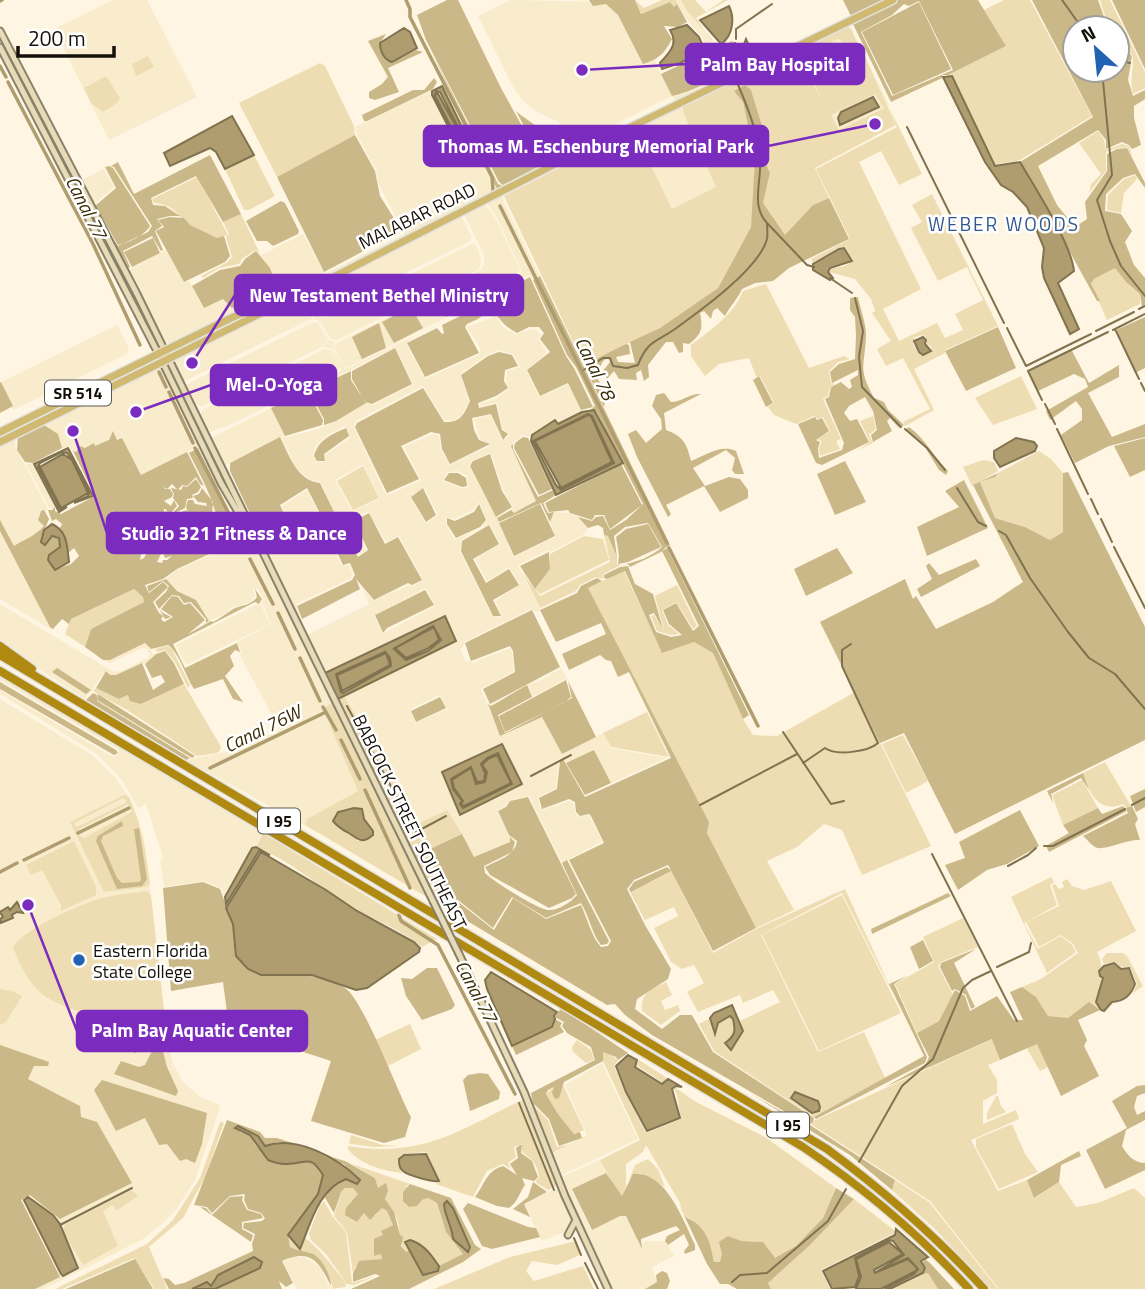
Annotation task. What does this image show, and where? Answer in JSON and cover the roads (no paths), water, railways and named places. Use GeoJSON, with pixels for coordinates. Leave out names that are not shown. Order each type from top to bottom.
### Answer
{"type":"FeatureCollection","features":[{"type":"Feature","properties":{"kind":"highway"},"geometry":{"type":"LineString","coordinates":[[0,646],[62,692]]}},
{"type":"Feature","properties":{"kind":"highway","name":"I 95"},"geometry":{"type":"LineString","coordinates":[[0,655],[827,1149],[904,1209],[943,1245],[984,1289]]}},
{"type":"Feature","properties":{"kind":"highway","name":"I 95"},"geometry":{"type":"LineString","coordinates":[[0,673],[803,1147],[871,1196],[913,1232],[969,1289]]}},
{"type":"Feature","properties":{"kind":"main road","name":"MALABAR ROAD"},"geometry":{"type":"LineString","coordinates":[[0,442],[573,155],[892,0]]}},
{"type":"Feature","properties":{"kind":"main road"},"geometry":{"type":"LineString","coordinates":[[0,31],[113,251],[161,352]]}},
{"type":"Feature","properties":{"kind":"main road"},"geometry":{"type":"LineString","coordinates":[[0,47],[161,352]]}},
{"type":"Feature","properties":{"kind":"main road"},"geometry":{"type":"LineString","coordinates":[[103,246],[113,251]]}},
{"type":"Feature","properties":{"kind":"main road","name":"MALABAR ROAD"},"geometry":{"type":"LineString","coordinates":[[0,432],[275,298],[333,276]]}},
{"type":"Feature","properties":{"kind":"main road"},"geometry":{"type":"LineString","coordinates":[[254,316],[275,304],[275,298]]}},
{"type":"Feature","properties":{"kind":"main road","name":"BABCOCK STREET SOUTHEAST"},"geometry":{"type":"LineString","coordinates":[[161,352],[221,483],[266,561],[459,954],[524,1092],[576,1220],[608,1289]]}},
{"type":"Feature","properties":{"kind":"main road"},"geometry":{"type":"LineString","coordinates":[[60,412],[69,398]]}},
{"type":"Feature","properties":{"kind":"main road"},"geometry":{"type":"LineString","coordinates":[[568,1236],[576,1220]]}},
{"type":"Feature","properties":{"kind":"waterway","name":"Canal 78"},"geometry":{"type":"LineString","coordinates":[[406,0],[410,17],[492,177],[493,190]]}},
{"type":"Feature","properties":{"kind":"waterway"},"geometry":{"type":"LineString","coordinates":[[1062,0],[1072,14]]}},
{"type":"Feature","properties":{"kind":"waterway"},"geometry":{"type":"LineString","coordinates":[[736,39],[736,29],[772,4]]}},
{"type":"Feature","properties":{"kind":"waterway"},"geometry":{"type":"LineString","coordinates":[[731,68],[730,54],[735,43]]}},
{"type":"Feature","properties":{"kind":"waterway","name":"Canal 77"},"geometry":{"type":"LineString","coordinates":[[0,66],[6,77]]}},
{"type":"Feature","properties":{"kind":"waterway"},"geometry":{"type":"LineString","coordinates":[[582,371],[603,358],[610,358],[613,366],[627,368],[638,365],[652,343],[713,301],[741,276],[762,251],[767,239],[767,223],[758,205],[760,158],[756,135],[736,80]]}},
{"type":"Feature","properties":{"kind":"waterway","name":"Canal 77"},"geometry":{"type":"LineString","coordinates":[[8,82],[93,244],[140,345]]}},
{"type":"Feature","properties":{"kind":"waterway"},"geometry":{"type":"LineString","coordinates":[[1103,84],[1112,175],[1097,200],[1121,266],[1145,296]]}},
{"type":"Feature","properties":{"kind":"waterway"},"geometry":{"type":"LineString","coordinates":[[907,127],[1004,323]]}},
{"type":"Feature","properties":{"kind":"waterway","name":"Canal 78"},"geometry":{"type":"LineString","coordinates":[[500,206],[667,543]]}},
{"type":"Feature","properties":{"kind":"waterway"},"geometry":{"type":"LineString","coordinates":[[767,223],[807,265],[814,267]]}},
{"type":"Feature","properties":{"kind":"waterway"},"geometry":{"type":"LineString","coordinates":[[830,278],[852,293]]}},
{"type":"Feature","properties":{"kind":"waterway"},"geometry":{"type":"LineString","coordinates":[[855,298],[863,331],[859,357],[862,387],[901,427]]}},
{"type":"Feature","properties":{"kind":"waterway"},"geometry":{"type":"LineString","coordinates":[[1139,309],[1145,306]]}},
{"type":"Feature","properties":{"kind":"waterway"},"geometry":{"type":"LineString","coordinates":[[1096,331],[1134,312]]}},
{"type":"Feature","properties":{"kind":"waterway"},"geometry":{"type":"LineString","coordinates":[[1113,330],[1145,314]]}},
{"type":"Feature","properties":{"kind":"waterway"},"geometry":{"type":"LineString","coordinates":[[1007,328],[1026,366],[1091,334]]}},
{"type":"Feature","properties":{"kind":"waterway"},"geometry":{"type":"LineString","coordinates":[[1115,329],[1139,379]]}},
{"type":"Feature","properties":{"kind":"waterway"},"geometry":{"type":"LineString","coordinates":[[1042,400],[1028,371],[1108,332]]}},
{"type":"Feature","properties":{"kind":"waterway","name":"Canal 77"},"geometry":{"type":"LineString","coordinates":[[159,372],[166,387]]}},
{"type":"Feature","properties":{"kind":"waterway"},"geometry":{"type":"LineString","coordinates":[[1141,383],[1145,391]]}},
{"type":"Feature","properties":{"kind":"waterway","name":"Canal 77"},"geometry":{"type":"LineString","coordinates":[[169,392],[193,443]]}},
{"type":"Feature","properties":{"kind":"waterway"},"geometry":{"type":"LineString","coordinates":[[1045,404],[1055,424]]}},
{"type":"Feature","properties":{"kind":"waterway"},"geometry":{"type":"LineString","coordinates":[[905,429],[927,448],[945,470]]}},
{"type":"Feature","properties":{"kind":"waterway"},"geometry":{"type":"LineString","coordinates":[[1057,429],[1088,494]]}},
{"type":"Feature","properties":{"kind":"waterway","name":"Canal 77"},"geometry":{"type":"LineString","coordinates":[[195,448],[248,551]]}},
{"type":"Feature","properties":{"kind":"waterway"},"geometry":{"type":"LineString","coordinates":[[957,488],[978,522],[986,526]]}},
{"type":"Feature","properties":{"kind":"waterway"},"geometry":{"type":"LineString","coordinates":[[1091,499],[1098,514]]}},
{"type":"Feature","properties":{"kind":"waterway"},"geometry":{"type":"LineString","coordinates":[[1101,519],[1112,542]]}},
{"type":"Feature","properties":{"kind":"waterway"},"geometry":{"type":"LineString","coordinates":[[999,531],[1006,535],[1030,578],[1089,658],[1115,674],[1145,709]]}},
{"type":"Feature","properties":{"kind":"waterway"},"geometry":{"type":"LineString","coordinates":[[1114,547],[1145,608]]}},
{"type":"Feature","properties":{"kind":"waterway","name":"Canal 78"},"geometry":{"type":"LineString","coordinates":[[669,548],[758,726]]}},
{"type":"Feature","properties":{"kind":"waterway","name":"Canal 77"},"geometry":{"type":"LineString","coordinates":[[250,559],[273,604]]}},
{"type":"Feature","properties":{"kind":"waterway","name":"Canal 77"},"geometry":{"type":"LineString","coordinates":[[278,613],[295,649]]}},
{"type":"Feature","properties":{"kind":"waterway"},"geometry":{"type":"LineString","coordinates":[[803,763],[825,748],[837,752],[852,752],[878,743],[842,666],[842,650],[851,644]]}},
{"type":"Feature","properties":{"kind":"waterway","name":"Canal 77"},"geometry":{"type":"LineString","coordinates":[[300,658],[320,701]]}},
{"type":"Feature","properties":{"kind":"waterway"},"geometry":{"type":"LineString","coordinates":[[347,706],[416,832],[446,816]]}},
{"type":"Feature","properties":{"kind":"waterway","name":"Canal 77"},"geometry":{"type":"LineString","coordinates":[[323,707],[336,730]]}},
{"type":"Feature","properties":{"kind":"waterway","name":"Canal 76W"},"geometry":{"type":"LineString","coordinates":[[210,768],[326,712]]}},
{"type":"Feature","properties":{"kind":"waterway"},"geometry":{"type":"LineString","coordinates":[[783,732],[831,804],[844,801]]}},
{"type":"Feature","properties":{"kind":"waterway","name":"Canal 77"},"geometry":{"type":"LineString","coordinates":[[341,740],[360,779]]}},
{"type":"Feature","properties":{"kind":"waterway"},"geometry":{"type":"LineString","coordinates":[[700,805],[797,754]]}},
{"type":"Feature","properties":{"kind":"waterway"},"geometry":{"type":"LineString","coordinates":[[531,776],[571,755]]}},
{"type":"Feature","properties":{"kind":"waterway","name":"Canal 77"},"geometry":{"type":"LineString","coordinates":[[365,790],[410,888]]}},
{"type":"Feature","properties":{"kind":"waterway"},"geometry":{"type":"LineString","coordinates":[[1132,805],[1145,798]]}},
{"type":"Feature","properties":{"kind":"waterway","name":"Canal 76W"},"geometry":{"type":"LineString","coordinates":[[78,833],[129,808]]}},
{"type":"Feature","properties":{"kind":"waterway"},"geometry":{"type":"LineString","coordinates":[[1044,846],[1053,846],[1125,809]]}},
{"type":"Feature","properties":{"kind":"waterway","name":"Canal 76W"},"geometry":{"type":"LineString","coordinates":[[24,860],[69,838]]}},
{"type":"Feature","properties":{"kind":"waterway"},"geometry":{"type":"LineString","coordinates":[[1008,866],[1036,848]]}},
{"type":"Feature","properties":{"kind":"waterway"},"geometry":{"type":"LineString","coordinates":[[932,854],[1017,1021]]}},
{"type":"Feature","properties":{"kind":"waterway","name":"Canal 76W"},"geometry":{"type":"LineString","coordinates":[[0,872],[17,863]]}},
{"type":"Feature","properties":{"kind":"waterway","name":"Canal 77"},"geometry":{"type":"LineString","coordinates":[[399,915],[401,921],[438,945],[515,1094]]}},
{"type":"Feature","properties":{"kind":"waterway"},"geometry":{"type":"LineString","coordinates":[[997,967],[1029,952],[1031,943]]}},
{"type":"Feature","properties":{"kind":"waterway"},"geometry":{"type":"LineString","coordinates":[[859,1162],[902,1086],[933,1059],[963,988],[972,980],[991,971]]}},
{"type":"Feature","properties":{"kind":"waterway"},"geometry":{"type":"LineString","coordinates":[[519,1103],[554,1190]]}},
{"type":"Feature","properties":{"kind":"waterway"},"geometry":{"type":"LineString","coordinates":[[60,1225],[132,1188]]}},
{"type":"Feature","properties":{"kind":"waterway"},"geometry":{"type":"LineString","coordinates":[[732,1282],[740,1275],[767,1273],[828,1221],[846,1189]]}},
{"type":"Feature","properties":{"kind":"waterway"},"geometry":{"type":"LineString","coordinates":[[574,1238],[581,1255]]}},
{"type":"Feature","properties":{"kind":"waterway"},"geometry":{"type":"LineString","coordinates":[[585,1263],[598,1289]]}},
{"type":"Feature","properties":{"kind":"place","name":"Palm Bay Hospital"},"geometry":{"type":"Point","coordinates":[582,70]}},
{"type":"Feature","properties":{"kind":"place","name":"Thomas M. Eschenburg Memorial Park"},"geometry":{"type":"Point","coordinates":[875,124]}},
{"type":"Feature","properties":{"kind":"place","name":"New Testament Bethel Ministry"},"geometry":{"type":"Point","coordinates":[192,363]}},
{"type":"Feature","properties":{"kind":"place","name":"Mel-O-Yoga"},"geometry":{"type":"Point","coordinates":[136,412]}},
{"type":"Feature","properties":{"kind":"place","name":"Studio 321 Fitness & Dance"},"geometry":{"type":"Point","coordinates":[73,431]}},
{"type":"Feature","properties":{"kind":"place","name":"Palm Bay Aquatic Center"},"geometry":{"type":"Point","coordinates":[28,905]}},
{"type":"Feature","properties":{"kind":"place","name":"Eastern Florida State College"},"geometry":{"type":"Point","coordinates":[79,960]}},
{"type":"Feature","properties":{"kind":"district","name":"WEBER WOODS"},"geometry":{"type":"Point","coordinates":[1004,223]}}]}
